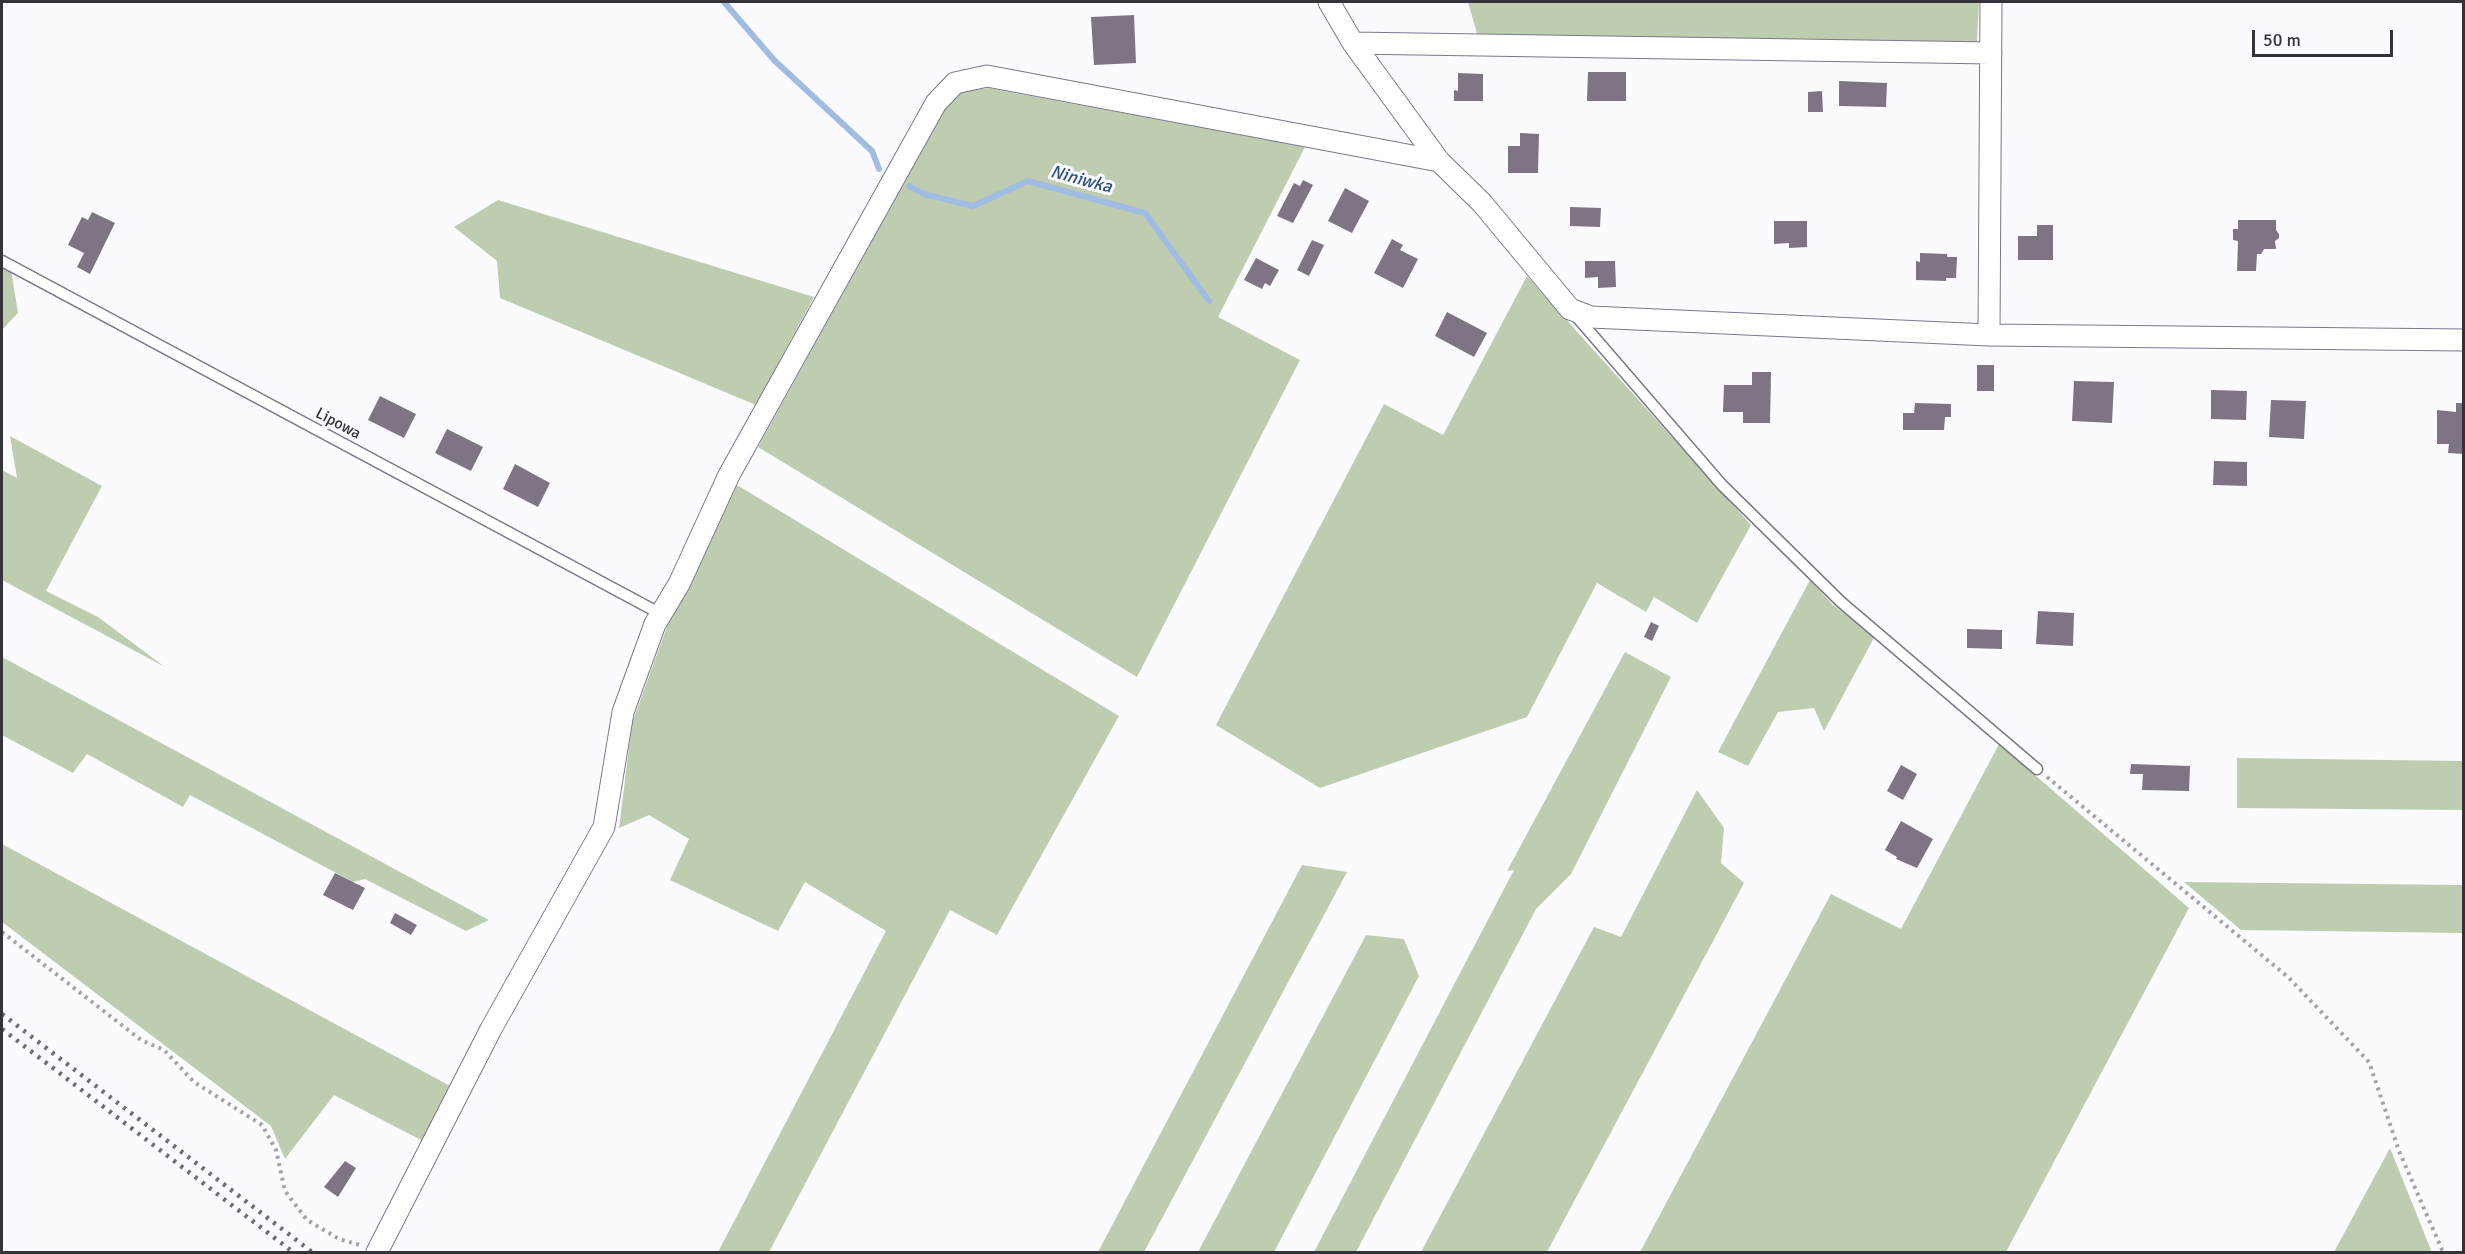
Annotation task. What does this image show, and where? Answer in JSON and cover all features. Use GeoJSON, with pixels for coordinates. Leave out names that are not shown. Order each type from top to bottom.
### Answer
{"type":"FeatureCollection","features":[{"type":"Feature","properties":{"kind":"street"},"geometry":{"type":"LineString","coordinates":[[1329,2],[1353,43],[1439,161],[1482,203],[1570,309],[1591,317],[1989,335],[2463,340]]}},
{"type":"Feature","properties":{"kind":"street"},"geometry":{"type":"LineString","coordinates":[[1989,335],[1991,2]]}},
{"type":"Feature","properties":{"kind":"street"},"geometry":{"type":"LineString","coordinates":[[1353,43],[1991,53]]}},
{"type":"Feature","properties":{"kind":"street"},"geometry":{"type":"LineString","coordinates":[[381,1247],[491,1029],[604,827],[623,712],[655,624],[679,584],[729,475],[936,103],[955,83],[987,76],[1439,161]]}},
{"type":"Feature","properties":{"kind":"lane","name":"Lipowa"},"geometry":{"type":"LineString","coordinates":[[2,261],[661,614]]}},
{"type":"Feature","properties":{"kind":"lane"},"geometry":{"type":"LineString","coordinates":[[1570,309],[1722,485],[1841,602],[2037,769]]}},
{"type":"Feature","properties":{"kind":"path"},"geometry":{"type":"LineString","coordinates":[[2037,769],[2288,977],[2369,1062],[2399,1151],[2443,1252]]}},
{"type":"Feature","properties":{"kind":"path"},"geometry":{"type":"LineString","coordinates":[[2,932],[141,1040],[164,1050],[194,1082],[262,1125],[276,1150],[285,1191],[307,1220],[339,1239],[381,1247]]}},
{"type":"Feature","properties":{"kind":"green space"},"geometry":{"type":"Polygon","coordinates":[[[1468,2],[1979,2],[1977,43],[1478,37],[1468,2]]]}},
{"type":"Feature","properties":{"kind":"green space"},"geometry":{"type":"Polygon","coordinates":[[[988,88],[1305,147],[1218,317],[1300,360],[1137,677],[758,447],[954,93],[988,88]]]}},
{"type":"Feature","properties":{"kind":"green space"},"geometry":{"type":"Polygon","coordinates":[[[498,200],[814,297],[756,405],[500,298],[497,261],[454,227],[498,200]]]}},
{"type":"Feature","properties":{"kind":"green space"},"geometry":{"type":"Polygon","coordinates":[[[2,265],[11,270],[18,313],[2,330],[2,265]]]}},
{"type":"Feature","properties":{"kind":"green space"},"geometry":{"type":"Polygon","coordinates":[[[1527,276],[1751,525],[1697,623],[1654,597],[1646,612],[1597,583],[1527,717],[1320,788],[1216,725],[1384,404],[1443,435],[1527,276]]]}},
{"type":"Feature","properties":{"kind":"green space"},"geometry":{"type":"Polygon","coordinates":[[[10,436],[102,486],[46,591],[98,617],[165,667],[2,580],[2,470],[17,478],[10,436]]]}},
{"type":"Feature","properties":{"kind":"green space"},"geometry":{"type":"Polygon","coordinates":[[[737,485],[1119,716],[997,935],[950,910],[769,1252],[718,1252],[886,931],[805,882],[778,931],[670,880],[689,839],[649,815],[619,828],[632,723],[668,624],[737,485]]]}},
{"type":"Feature","properties":{"kind":"green space"},"geometry":{"type":"Polygon","coordinates":[[[1810,580],[1833,605],[1875,636],[1824,731],[1814,708],[1778,712],[1748,766],[1718,752],[1810,580]]]}},
{"type":"Feature","properties":{"kind":"green space"},"geometry":{"type":"Polygon","coordinates":[[[1625,652],[1671,677],[1571,874],[1536,909],[1356,1252],[1314,1252],[1514,870],[1507,871],[1625,652]]]}},
{"type":"Feature","properties":{"kind":"green space"},"geometry":{"type":"Polygon","coordinates":[[[2,657],[489,920],[466,931],[365,879],[353,882],[190,795],[183,807],[87,754],[73,773],[2,735],[2,657]]]}},
{"type":"Feature","properties":{"kind":"green space"},"geometry":{"type":"Polygon","coordinates":[[[1999,744],[2189,908],[2006,1252],[1640,1252],[1831,894],[1901,929],[1999,744]]]}},
{"type":"Feature","properties":{"kind":"green space"},"geometry":{"type":"Polygon","coordinates":[[[2237,758],[2463,761],[2463,810],[2237,808],[2237,758]]]}},
{"type":"Feature","properties":{"kind":"green space"},"geometry":{"type":"Polygon","coordinates":[[[1697,790],[1724,828],[1721,863],[1744,883],[1547,1252],[1421,1252],[1594,927],[1621,937],[1697,790]]]}},
{"type":"Feature","properties":{"kind":"green space"},"geometry":{"type":"Polygon","coordinates":[[[2,844],[452,1087],[423,1141],[334,1095],[285,1159],[271,1126],[2,922],[2,844]]]}},
{"type":"Feature","properties":{"kind":"green space"},"geometry":{"type":"Polygon","coordinates":[[[1302,865],[1347,872],[1144,1252],[1098,1252],[1302,865]]]}},
{"type":"Feature","properties":{"kind":"green space"},"geometry":{"type":"Polygon","coordinates":[[[2184,882],[2463,885],[2463,933],[2241,930],[2184,882]]]}},
{"type":"Feature","properties":{"kind":"green space"},"geometry":{"type":"Polygon","coordinates":[[[1366,935],[1404,939],[1419,976],[1274,1252],[1198,1252],[1366,935]]]}},
{"type":"Feature","properties":{"kind":"green space"},"geometry":{"type":"Polygon","coordinates":[[[2390,1148],[2430,1252],[2334,1252],[2390,1148]]]}},
{"type":"Feature","properties":{"kind":"building"},"geometry":{"type":"Polygon","coordinates":[[[1134,15],[1136,63],[1094,65],[1091,17],[1134,15]]]}},
{"type":"Feature","properties":{"kind":"building"},"geometry":{"type":"Polygon","coordinates":[[[1588,72],[1626,72],[1626,101],[1587,101],[1588,72]]]}},
{"type":"Feature","properties":{"kind":"building"},"geometry":{"type":"Polygon","coordinates":[[[1458,73],[1483,74],[1483,101],[1454,101],[1454,90],[1458,91],[1458,73]]]}},
{"type":"Feature","properties":{"kind":"building"},"geometry":{"type":"Polygon","coordinates":[[[1839,81],[1887,83],[1886,107],[1839,106],[1839,81]]]}},
{"type":"Feature","properties":{"kind":"building"},"geometry":{"type":"Polygon","coordinates":[[[1822,91],[1823,112],[1808,112],[1808,92],[1822,91]]]}},
{"type":"Feature","properties":{"kind":"building"},"geometry":{"type":"Polygon","coordinates":[[[1520,133],[1539,134],[1538,173],[1508,173],[1508,146],[1520,146],[1520,133]]]}},
{"type":"Feature","properties":{"kind":"building"},"geometry":{"type":"Polygon","coordinates":[[[1303,180],[1313,185],[1293,223],[1277,216],[1294,183],[1300,186],[1303,180]]]}},
{"type":"Feature","properties":{"kind":"building"},"geometry":{"type":"Polygon","coordinates":[[[1345,188],[1369,201],[1352,233],[1328,221],[1345,188]]]}},
{"type":"Feature","properties":{"kind":"building"},"geometry":{"type":"Polygon","coordinates":[[[1570,207],[1601,208],[1600,227],[1570,226],[1570,207]]]}},
{"type":"Feature","properties":{"kind":"building"},"geometry":{"type":"Polygon","coordinates":[[[92,212],[115,223],[90,274],[77,267],[84,253],[68,245],[82,217],[88,220],[92,212]]]}},
{"type":"Feature","properties":{"kind":"building"},"geometry":{"type":"Polygon","coordinates":[[[2238,220],[2276,220],[2279,238],[2275,241],[2276,249],[2264,249],[2261,254],[2257,254],[2256,271],[2237,271],[2238,241],[2233,240],[2233,229],[2238,229],[2238,220]]]}},
{"type":"Feature","properties":{"kind":"building"},"geometry":{"type":"Polygon","coordinates":[[[1774,221],[1807,221],[1807,247],[1789,248],[1789,243],[1774,244],[1774,221]]]}},
{"type":"Feature","properties":{"kind":"building"},"geometry":{"type":"Polygon","coordinates":[[[2037,225],[2053,225],[2053,260],[2018,260],[2018,236],[2037,236],[2037,225]]]}},
{"type":"Feature","properties":{"kind":"building"},"geometry":{"type":"Polygon","coordinates":[[[1392,239],[1403,245],[1400,250],[1418,259],[1403,288],[1374,273],[1392,239]]]}},
{"type":"Feature","properties":{"kind":"building"},"geometry":{"type":"Polygon","coordinates":[[[1312,240],[1324,245],[1309,276],[1297,270],[1312,240]]]}},
{"type":"Feature","properties":{"kind":"building"},"geometry":{"type":"Polygon","coordinates":[[[1920,253],[1947,254],[1947,257],[1957,257],[1956,278],[1946,278],[1946,281],[1916,280],[1916,261],[1920,262],[1920,253]]]}},
{"type":"Feature","properties":{"kind":"building"},"geometry":{"type":"Polygon","coordinates":[[[1256,258],[1279,270],[1270,286],[1265,283],[1262,289],[1244,280],[1256,258]]]}},
{"type":"Feature","properties":{"kind":"building"},"geometry":{"type":"Polygon","coordinates":[[[1585,261],[1615,261],[1616,287],[1598,288],[1598,277],[1585,278],[1585,261]]]}},
{"type":"Feature","properties":{"kind":"building"},"geometry":{"type":"Polygon","coordinates":[[[1447,312],[1487,333],[1474,357],[1435,336],[1447,312]]]}},
{"type":"Feature","properties":{"kind":"building"},"geometry":{"type":"Polygon","coordinates":[[[1977,365],[1994,365],[1994,391],[1977,391],[1977,365]]]}},
{"type":"Feature","properties":{"kind":"building"},"geometry":{"type":"Polygon","coordinates":[[[1752,372],[1771,372],[1770,423],[1743,423],[1743,412],[1723,412],[1724,385],[1752,385],[1752,372]]]}},
{"type":"Feature","properties":{"kind":"building"},"geometry":{"type":"Polygon","coordinates":[[[2074,381],[2114,382],[2112,423],[2072,421],[2074,381]]]}},
{"type":"Feature","properties":{"kind":"building"},"geometry":{"type":"Polygon","coordinates":[[[2211,390],[2247,391],[2246,420],[2211,419],[2211,390]]]}},
{"type":"Feature","properties":{"kind":"building"},"geometry":{"type":"Polygon","coordinates":[[[380,396],[416,414],[404,438],[368,420],[380,396]]]}},
{"type":"Feature","properties":{"kind":"building"},"geometry":{"type":"Polygon","coordinates":[[[2271,400],[2306,401],[2304,439],[2269,437],[2271,400]]]}},
{"type":"Feature","properties":{"kind":"building"},"geometry":{"type":"Polygon","coordinates":[[[1915,403],[1951,404],[1951,417],[1945,417],[1944,430],[1903,430],[1903,413],[1914,413],[1915,403]]]}},
{"type":"Feature","properties":{"kind":"building"},"geometry":{"type":"Polygon","coordinates":[[[2456,403],[2464,403],[2464,454],[2448,453],[2449,444],[2437,444],[2437,410],[2456,412],[2456,403]]]}},
{"type":"Feature","properties":{"kind":"building"},"geometry":{"type":"Polygon","coordinates":[[[447,429],[483,447],[471,471],[435,453],[447,429]]]}},
{"type":"Feature","properties":{"kind":"building"},"geometry":{"type":"Polygon","coordinates":[[[2214,461],[2247,462],[2247,486],[2213,485],[2214,461]]]}},
{"type":"Feature","properties":{"kind":"building"},"geometry":{"type":"Polygon","coordinates":[[[515,464],[550,483],[538,507],[503,489],[515,464]]]}},
{"type":"Feature","properties":{"kind":"building"},"geometry":{"type":"Polygon","coordinates":[[[2038,611],[2074,613],[2073,646],[2036,644],[2038,611]]]}},
{"type":"Feature","properties":{"kind":"building"},"geometry":{"type":"Polygon","coordinates":[[[1651,622],[1659,626],[1652,641],[1644,637],[1651,622]]]}},
{"type":"Feature","properties":{"kind":"building"},"geometry":{"type":"Polygon","coordinates":[[[1967,629],[2002,630],[2002,649],[1967,648],[1967,629]]]}},
{"type":"Feature","properties":{"kind":"building"},"geometry":{"type":"Polygon","coordinates":[[[2131,764],[2190,766],[2189,791],[2142,790],[2143,774],[2130,774],[2131,764]]]}},
{"type":"Feature","properties":{"kind":"building"},"geometry":{"type":"Polygon","coordinates":[[[1901,765],[1917,774],[1903,800],[1887,791],[1901,765]]]}},
{"type":"Feature","properties":{"kind":"building"},"geometry":{"type":"Polygon","coordinates":[[[1901,821],[1933,839],[1917,868],[1896,859],[1897,857],[1885,850],[1901,821]]]}},
{"type":"Feature","properties":{"kind":"building"},"geometry":{"type":"Polygon","coordinates":[[[335,873],[365,888],[353,910],[323,895],[335,873]]]}},
{"type":"Feature","properties":{"kind":"building"},"geometry":{"type":"Polygon","coordinates":[[[395,913],[417,925],[411,935],[390,923],[395,913]]]}},
{"type":"Feature","properties":{"kind":"building"},"geometry":{"type":"Polygon","coordinates":[[[345,1161],[356,1168],[338,1197],[324,1187],[345,1161]]]}},
{"type":"Feature","properties":{"kind":"waterway","name":"Niniwka"},"geometry":{"type":"LineString","coordinates":[[724,2],[774,60],[872,151],[879,169]]}},
{"type":"Feature","properties":{"kind":"waterway","name":"Niniwka"},"geometry":{"type":"LineString","coordinates":[[909,186],[924,194],[973,206],[1028,181],[1145,213],[1209,301]]}},
{"type":"Feature","properties":{"kind":"railway"},"geometry":{"type":"LineString","coordinates":[[2,1014],[312,1252]]}},
{"type":"Feature","properties":{"kind":"railway"},"geometry":{"type":"LineString","coordinates":[[2,1029],[293,1252]]}}]}
